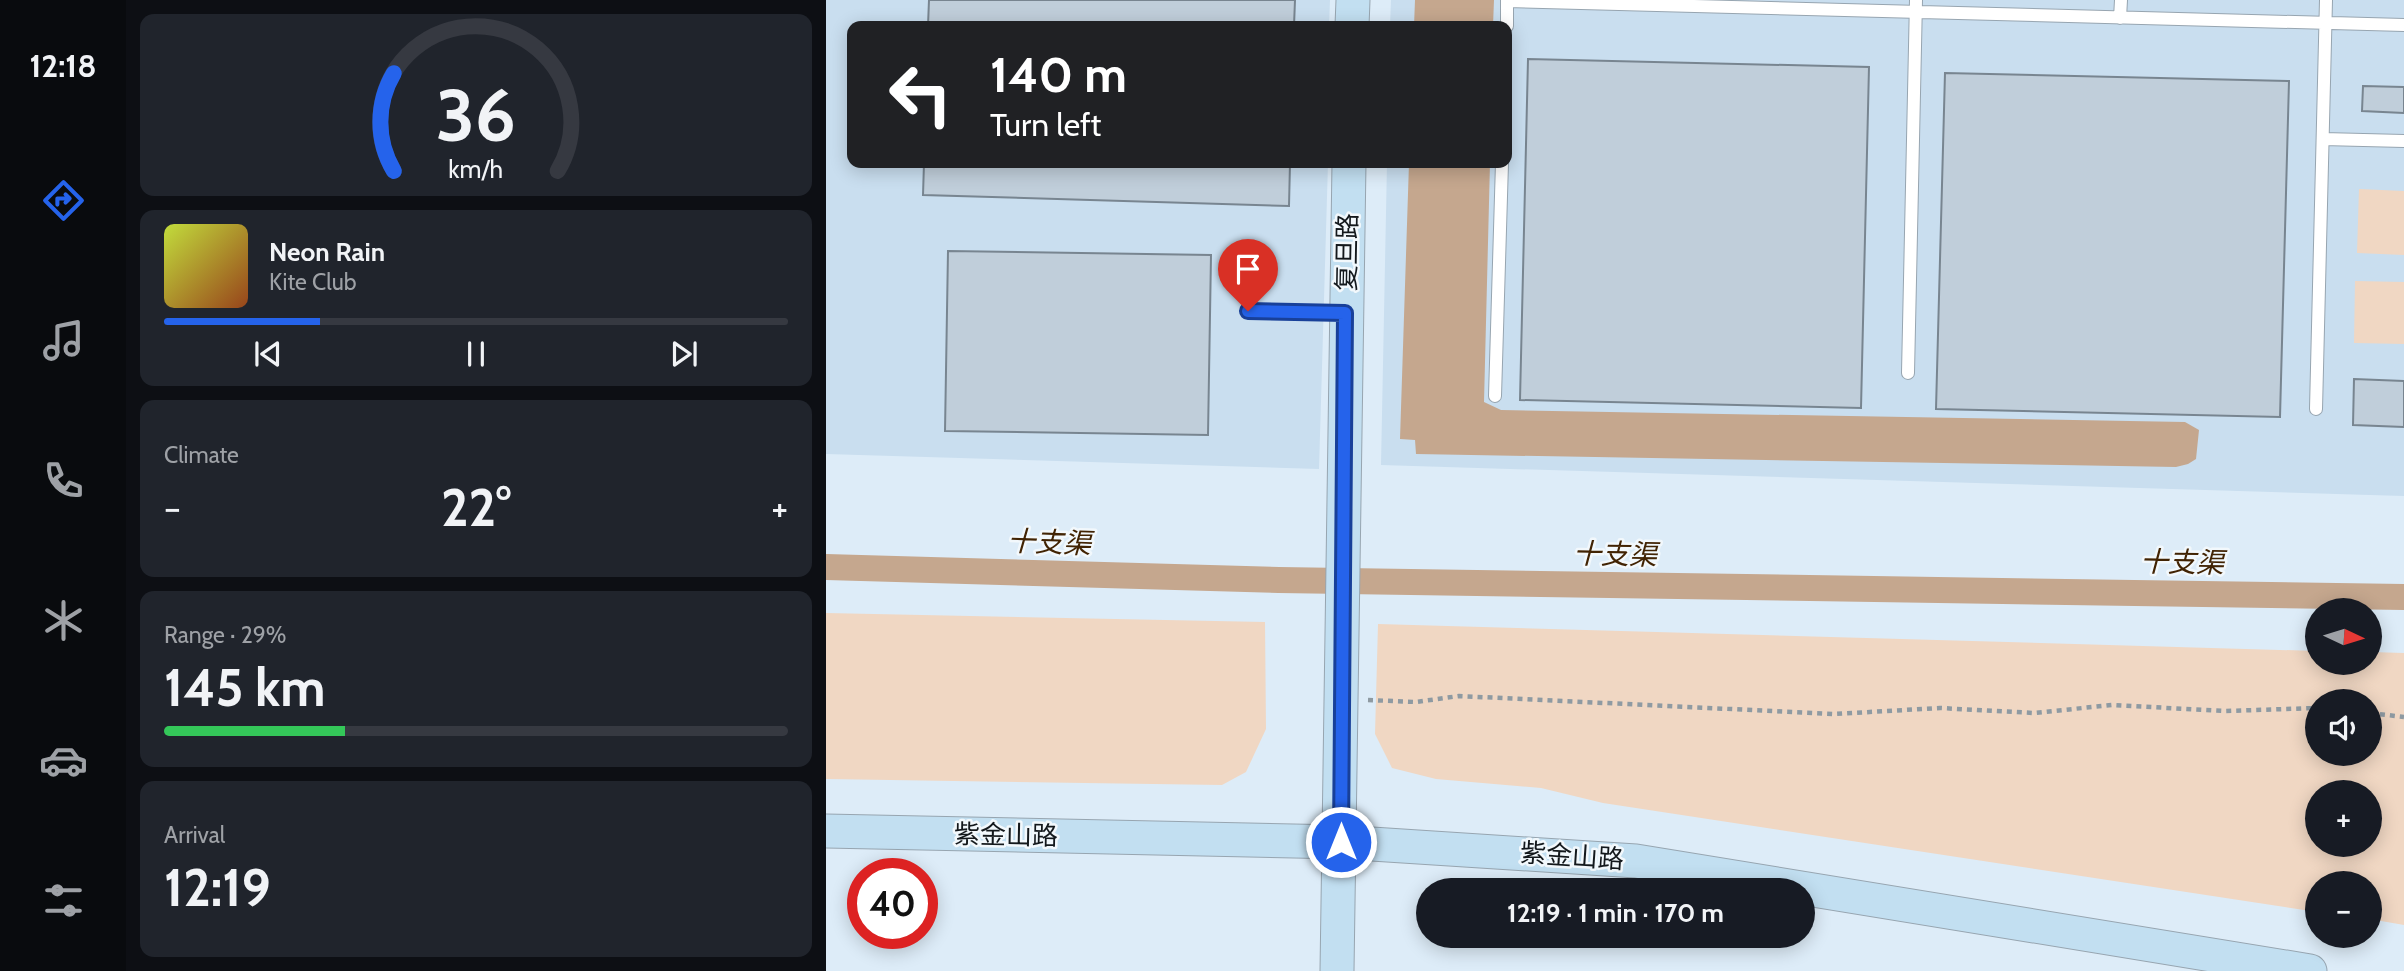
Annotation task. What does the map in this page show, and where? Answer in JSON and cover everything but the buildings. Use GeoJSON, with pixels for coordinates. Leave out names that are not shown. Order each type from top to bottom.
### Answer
{"type":"FeatureCollection","features":[{"type":"Feature","properties":{"kind":"street"},"geometry":{"type":"LineString","coordinates":[[1352,21],[1353,0]]}},
{"type":"Feature","properties":{"kind":"street","name":"复旦路"},"geometry":{"type":"LineString","coordinates":[[1337,971],[1349,168]]}},
{"type":"Feature","properties":{"kind":"street","name":"紫金山路"},"geometry":{"type":"LineString","coordinates":[[826,831],[1341,842],[1636,860],[2310,971]]}},
{"type":"Feature","properties":{"kind":"lane"},"geometry":{"type":"LineString","coordinates":[[2120,18],[2121,0]]}},
{"type":"Feature","properties":{"kind":"lane"},"geometry":{"type":"LineString","coordinates":[[2316,409],[2326,0]]}},
{"type":"Feature","properties":{"kind":"lane"},"geometry":{"type":"LineString","coordinates":[[1507,21],[1507,1],[1915,6],[2120,18],[2404,25]]}},
{"type":"Feature","properties":{"kind":"lane"},"geometry":{"type":"LineString","coordinates":[[1908,373],[1915,6]]}},
{"type":"Feature","properties":{"kind":"lane"},"geometry":{"type":"LineString","coordinates":[[2323,139],[2404,141]]}},
{"type":"Feature","properties":{"kind":"lane"},"geometry":{"type":"LineString","coordinates":[[1495,396],[1502,168]]}},
{"type":"Feature","properties":{"kind":"lane"},"geometry":{"type":"LineString","coordinates":[[1248,311],[1345,313]]}},
{"type":"Feature","properties":{"kind":"path"},"geometry":{"type":"LineString","coordinates":[[1342,688],[1416,702],[1459,696],[1834,714],[1940,708],[2034,713],[2112,705],[2225,711],[2305,708]]}},
{"type":"Feature","properties":{"kind":"path"},"geometry":{"type":"LineString","coordinates":[[2382,714],[2404,717]]}},
{"type":"Feature","properties":{"kind":"shaded area"},"geometry":{"type":"Polygon","coordinates":[[[826,0],[1330,0],[1329,21],[847,21],[847,168],[1328,168],[1319,469],[826,454],[826,0]]]}},
{"type":"Feature","properties":{"kind":"shaded area"},"geometry":{"type":"Polygon","coordinates":[[[1391,0],[2404,0],[2404,496],[1381,465],[1387,168],[1512,168],[1512,21],[1390,21],[1391,0]]]}},
{"type":"Feature","properties":{"kind":"shaded area"},"geometry":{"type":"Polygon","coordinates":[[[1415,0],[1494,0],[1493,21],[1414,21],[1415,0]]]}},
{"type":"Feature","properties":{"kind":"shaded area"},"geometry":{"type":"Polygon","coordinates":[[[1409,168],[1490,168],[1484,402],[1501,410],[2185,422],[2199,430],[2196,459],[2176,467],[1416,454],[1415,440],[1400,439],[1409,168]]]}},
{"type":"Feature","properties":{"kind":"shaded area"},"geometry":{"type":"Polygon","coordinates":[[[2359,189],[2404,191],[2404,255],[2357,253],[2359,189]]]}},
{"type":"Feature","properties":{"kind":"shaded area"},"geometry":{"type":"Polygon","coordinates":[[[2355,281],[2404,282],[2404,344],[2354,343],[2355,281]]]}},
{"type":"Feature","properties":{"kind":"shaded area"},"geometry":{"type":"Polygon","coordinates":[[[826,613],[1265,622],[1266,729],[1246,772],[1222,785],[826,779],[826,613]]]}},
{"type":"Feature","properties":{"kind":"shaded area"},"geometry":{"type":"Polygon","coordinates":[[[1378,624],[2305,651],[2305,676],[2382,676],[2382,652],[2404,653],[2404,925],[2382,921],[2382,871],[2305,871],[2305,910],[1603,803],[1541,788],[1436,779],[1392,768],[1375,734],[1378,624]]]}},
{"type":"Feature","properties":{"kind":"waterway","name":"十支渠"},"geometry":{"type":"LineString","coordinates":[[826,567],[1279,580],[2404,597]]}},
{"type":"Feature","properties":{"kind":"route"},"geometry":{"type":"LineString","coordinates":[[1248,311],[1345,313],[1341,842]]}}]}
